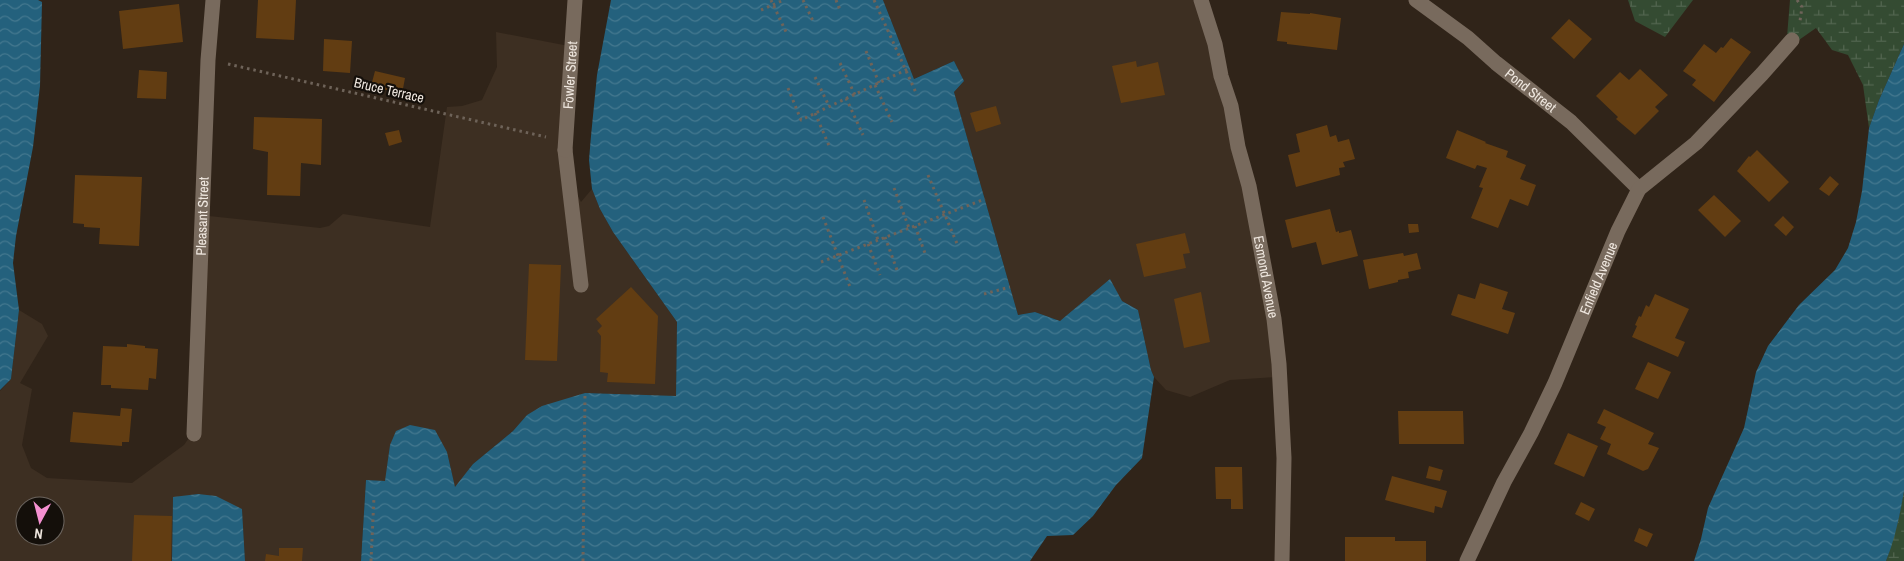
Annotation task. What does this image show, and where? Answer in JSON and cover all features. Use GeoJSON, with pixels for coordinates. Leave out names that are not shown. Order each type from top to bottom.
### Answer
{"type":"FeatureCollection","features":[{"type":"Feature","properties":{"kind":"street","name":"Pleasant Street"},"geometry":{"type":"LineString","coordinates":[[194,434],[208,60],[213,0]]}},
{"type":"Feature","properties":{"kind":"street","name":"Fowler Street"},"geometry":{"type":"LineString","coordinates":[[575,0],[565,146],[580,285]]}},
{"type":"Feature","properties":{"kind":"street","name":"Esmond Avenue"},"geometry":{"type":"LineString","coordinates":[[1201,0],[1215,44],[1221,76],[1249,186],[1274,319],[1280,364],[1284,458],[1282,561]]}},
{"type":"Feature","properties":{"kind":"street","name":"Pond Street"},"geometry":{"type":"LineString","coordinates":[[1416,0],[1468,38],[1496,63],[1571,122],[1639,189]]}},
{"type":"Feature","properties":{"kind":"street","name":"Enfield Avenue"},"geometry":{"type":"LineString","coordinates":[[1467,561],[1504,482],[1531,433],[1555,383],[1618,231],[1639,189],[1696,142],[1792,40]]}},
{"type":"Feature","properties":{"kind":"path"},"geometry":{"type":"LineString","coordinates":[[771,0],[787,34]]}},
{"type":"Feature","properties":{"kind":"path"},"geometry":{"type":"LineString","coordinates":[[761,10],[784,0]]}},
{"type":"Feature","properties":{"kind":"path"},"geometry":{"type":"LineString","coordinates":[[803,0],[814,23]]}},
{"type":"Feature","properties":{"kind":"path"},"geometry":{"type":"LineString","coordinates":[[836,0],[840,10]]}},
{"type":"Feature","properties":{"kind":"path"},"geometry":{"type":"LineString","coordinates":[[874,0],[917,95]]}},
{"type":"Feature","properties":{"kind":"path"},"geometry":{"type":"LineString","coordinates":[[866,52],[879,83]]}},
{"type":"Feature","properties":{"kind":"path","name":"Bruce Terrace"},"geometry":{"type":"LineString","coordinates":[[208,60],[565,146]]}},
{"type":"Feature","properties":{"kind":"path"},"geometry":{"type":"LineString","coordinates":[[840,63],[855,94]]}},
{"type":"Feature","properties":{"kind":"path"},"geometry":{"type":"LineString","coordinates":[[788,88],[801,120],[910,68]]}},
{"type":"Feature","properties":{"kind":"path"},"geometry":{"type":"LineString","coordinates":[[815,77],[829,106]]}},
{"type":"Feature","properties":{"kind":"path"},"geometry":{"type":"LineString","coordinates":[[875,85],[892,122]]}},
{"type":"Feature","properties":{"kind":"path"},"geometry":{"type":"LineString","coordinates":[[846,98],[863,136]]}},
{"type":"Feature","properties":{"kind":"path"},"geometry":{"type":"LineString","coordinates":[[815,113],[830,148]]}},
{"type":"Feature","properties":{"kind":"path"},"geometry":{"type":"LineString","coordinates":[[928,175],[958,246]]}},
{"type":"Feature","properties":{"kind":"path"},"geometry":{"type":"LineString","coordinates":[[894,188],[909,228]]}},
{"type":"Feature","properties":{"kind":"path"},"geometry":{"type":"LineString","coordinates":[[821,262],[985,199]]}},
{"type":"Feature","properties":{"kind":"path"},"geometry":{"type":"LineString","coordinates":[[864,200],[878,240]]}},
{"type":"Feature","properties":{"kind":"path"},"geometry":{"type":"LineString","coordinates":[[823,217],[850,287]]}},
{"type":"Feature","properties":{"kind":"path"},"geometry":{"type":"LineString","coordinates":[[915,226],[926,256]]}},
{"type":"Feature","properties":{"kind":"path"},"geometry":{"type":"LineString","coordinates":[[885,237],[897,270]]}},
{"type":"Feature","properties":{"kind":"path"},"geometry":{"type":"LineString","coordinates":[[868,244],[880,275]]}},
{"type":"Feature","properties":{"kind":"path"},"geometry":{"type":"LineString","coordinates":[[984,294],[1010,287]]}},
{"type":"Feature","properties":{"kind":"path"},"geometry":{"type":"LineString","coordinates":[[583,561],[585,393]]}},
{"type":"Feature","properties":{"kind":"path"},"geometry":{"type":"LineString","coordinates":[[370,561],[374,496]]}},
{"type":"Feature","properties":{"kind":"shaded area"},"geometry":{"type":"Polygon","coordinates":[[[883,0],[1201,0],[1274,307],[1276,377],[1230,380],[1190,397],[1166,390],[1154,377],[1138,310],[1122,301],[1060,321],[1035,312],[1018,315],[954,92],[964,81],[954,61],[914,79],[883,0]]]}},
{"type":"Feature","properties":{"kind":"shaded area"},"geometry":{"type":"Polygon","coordinates":[[[496,32],[574,47],[567,165],[572,185],[581,202],[592,189],[600,209],[613,232],[677,322],[676,397],[585,393],[527,415],[513,431],[473,464],[455,488],[447,452],[390,445],[386,482],[366,480],[361,561],[245,561],[242,509],[173,497],[172,561],[0,561],[0,391],[11,379],[19,310],[42,324],[48,336],[20,383],[32,389],[22,445],[31,468],[47,478],[132,483],[184,445],[193,432],[209,216],[320,228],[329,226],[343,214],[430,227],[447,107],[462,106],[482,100],[497,67],[496,32]]]}},
{"type":"Feature","properties":{"kind":"green space"},"geometry":{"type":"Polygon","coordinates":[[[1628,0],[1693,0],[1665,37],[1635,21],[1628,0]]]}},
{"type":"Feature","properties":{"kind":"green space"},"geometry":{"type":"Polygon","coordinates":[[[1790,0],[1904,0],[1904,44],[1879,100],[1869,128],[1863,85],[1848,55],[1832,50],[1816,28],[1786,49],[1790,0]]]}},
{"type":"Feature","properties":{"kind":"green space"},"geometry":{"type":"Polygon","coordinates":[[[1904,491],[1904,561],[1886,561],[1898,521],[1904,491]]]}},
{"type":"Feature","properties":{"kind":"water"},"geometry":{"type":"Polygon","coordinates":[[[0,0],[38,0],[42,2],[40,86],[33,147],[16,236],[13,263],[19,310],[11,379],[0,390],[0,0]]]}},
{"type":"Feature","properties":{"kind":"water"},"geometry":{"type":"Polygon","coordinates":[[[611,0],[883,0],[914,79],[954,61],[964,81],[954,92],[1018,315],[1035,312],[1060,321],[1110,279],[1122,301],[1138,310],[1154,377],[1142,458],[1116,485],[1093,516],[1073,535],[1047,536],[1030,561],[361,561],[366,480],[385,481],[390,445],[396,431],[410,425],[435,430],[447,452],[455,487],[473,464],[513,431],[527,415],[542,406],[585,393],[676,396],[677,322],[613,232],[600,209],[592,189],[589,160],[597,75],[611,0]]]}},
{"type":"Feature","properties":{"kind":"water"},"geometry":{"type":"Polygon","coordinates":[[[1904,44],[1904,491],[1897,527],[1886,561],[1694,561],[1708,508],[1744,428],[1756,372],[1768,346],[1799,305],[1835,270],[1848,248],[1856,222],[1862,191],[1869,128],[1879,100],[1904,44]]]}},
{"type":"Feature","properties":{"kind":"water"},"geometry":{"type":"Polygon","coordinates":[[[198,494],[216,496],[242,509],[245,561],[172,561],[173,497],[198,494]]]}},
{"type":"Feature","properties":{"kind":"building"},"geometry":{"type":"Polygon","coordinates":[[[258,0],[296,0],[294,40],[256,38],[258,0]]]}},
{"type":"Feature","properties":{"kind":"building"},"geometry":{"type":"Polygon","coordinates":[[[179,4],[183,42],[123,49],[119,11],[179,4]]]}},
{"type":"Feature","properties":{"kind":"building"},"geometry":{"type":"Polygon","coordinates":[[[1281,12],[1310,13],[1341,18],[1337,50],[1277,41],[1281,12]]]}},
{"type":"Feature","properties":{"kind":"building"},"geometry":{"type":"Polygon","coordinates":[[[1569,19],[1592,39],[1574,59],[1551,38],[1569,19]]]}},
{"type":"Feature","properties":{"kind":"building"},"geometry":{"type":"Polygon","coordinates":[[[1731,38],[1751,52],[1714,102],[1692,85],[1696,80],[1683,71],[1704,44],[1716,53],[1731,38]]]}},
{"type":"Feature","properties":{"kind":"building"},"geometry":{"type":"Polygon","coordinates":[[[324,39],[352,41],[350,73],[323,71],[324,39]]]}},
{"type":"Feature","properties":{"kind":"building"},"geometry":{"type":"Polygon","coordinates":[[[1136,61],[1137,67],[1158,62],[1165,95],[1121,103],[1112,66],[1136,61]]]}},
{"type":"Feature","properties":{"kind":"building"},"geometry":{"type":"Polygon","coordinates":[[[1640,69],[1668,95],[1655,107],[1659,111],[1635,135],[1616,119],[1618,117],[1596,96],[1620,72],[1629,80],[1640,69]]]}},
{"type":"Feature","properties":{"kind":"building"},"geometry":{"type":"Polygon","coordinates":[[[139,70],[167,72],[166,99],[137,98],[139,70]]]}},
{"type":"Feature","properties":{"kind":"building"},"geometry":{"type":"Polygon","coordinates":[[[375,71],[405,78],[402,94],[371,86],[375,71]]]}},
{"type":"Feature","properties":{"kind":"building"},"geometry":{"type":"Polygon","coordinates":[[[996,106],[1001,124],[976,132],[970,113],[996,106]]]}},
{"type":"Feature","properties":{"kind":"building"},"geometry":{"type":"Polygon","coordinates":[[[254,117],[322,119],[321,165],[301,163],[300,196],[267,195],[268,152],[253,149],[254,117]]]}},
{"type":"Feature","properties":{"kind":"building"},"geometry":{"type":"Polygon","coordinates":[[[1327,125],[1330,137],[1336,135],[1338,142],[1349,139],[1355,159],[1343,162],[1345,167],[1339,168],[1340,175],[1296,187],[1288,155],[1300,152],[1296,134],[1327,125]]]}},
{"type":"Feature","properties":{"kind":"building"},"geometry":{"type":"Polygon","coordinates":[[[399,130],[402,142],[389,146],[385,133],[399,130]]]}},
{"type":"Feature","properties":{"kind":"building"},"geometry":{"type":"Polygon","coordinates":[[[1457,130],[1508,151],[1506,157],[1526,165],[1520,179],[1536,185],[1528,206],[1510,199],[1498,228],[1471,218],[1483,188],[1479,187],[1487,168],[1477,165],[1475,169],[1446,158],[1457,130]]]}},
{"type":"Feature","properties":{"kind":"building"},"geometry":{"type":"Polygon","coordinates":[[[1757,150],[1789,182],[1769,202],[1737,171],[1749,156],[1757,150]]]}},
{"type":"Feature","properties":{"kind":"building"},"geometry":{"type":"Polygon","coordinates":[[[75,175],[142,177],[139,246],[99,244],[100,228],[84,227],[84,224],[73,223],[75,175]]]}},
{"type":"Feature","properties":{"kind":"building"},"geometry":{"type":"Polygon","coordinates":[[[1830,176],[1839,184],[1829,196],[1819,189],[1830,176]]]}},
{"type":"Feature","properties":{"kind":"building"},"geometry":{"type":"Polygon","coordinates":[[[1714,195],[1741,221],[1725,237],[1698,210],[1714,195]]]}},
{"type":"Feature","properties":{"kind":"building"},"geometry":{"type":"Polygon","coordinates":[[[1330,209],[1336,232],[1351,230],[1358,256],[1322,265],[1316,242],[1292,248],[1285,220],[1330,209]]]}},
{"type":"Feature","properties":{"kind":"building"},"geometry":{"type":"Polygon","coordinates":[[[1783,216],[1794,227],[1786,236],[1774,225],[1783,216]]]}},
{"type":"Feature","properties":{"kind":"building"},"geometry":{"type":"Polygon","coordinates":[[[1408,224],[1418,224],[1419,232],[1409,233],[1408,224]]]}},
{"type":"Feature","properties":{"kind":"building"},"geometry":{"type":"Polygon","coordinates":[[[1185,233],[1190,253],[1183,254],[1186,268],[1144,277],[1136,244],[1185,233]]]}},
{"type":"Feature","properties":{"kind":"building"},"geometry":{"type":"Polygon","coordinates":[[[1403,253],[1404,256],[1417,253],[1421,269],[1408,272],[1409,278],[1369,289],[1363,260],[1403,253]]]}},
{"type":"Feature","properties":{"kind":"building"},"geometry":{"type":"Polygon","coordinates":[[[529,264],[561,265],[557,361],[525,360],[529,264]]]}},
{"type":"Feature","properties":{"kind":"building"},"geometry":{"type":"Polygon","coordinates":[[[1480,283],[1508,292],[1502,309],[1515,313],[1508,334],[1451,315],[1458,294],[1475,299],[1480,283]]]}},
{"type":"Feature","properties":{"kind":"building"},"geometry":{"type":"Polygon","coordinates":[[[631,287],[658,316],[655,384],[607,382],[608,373],[600,372],[601,336],[597,331],[602,326],[596,319],[631,287]]]}},
{"type":"Feature","properties":{"kind":"building"},"geometry":{"type":"Polygon","coordinates":[[[1201,292],[1210,342],[1184,348],[1174,299],[1201,292]]]}},
{"type":"Feature","properties":{"kind":"building"},"geometry":{"type":"Polygon","coordinates":[[[1655,294],[1689,309],[1675,338],[1685,342],[1678,357],[1632,337],[1639,316],[1641,317],[1646,305],[1649,307],[1655,294]]]}},
{"type":"Feature","properties":{"kind":"building"},"geometry":{"type":"Polygon","coordinates":[[[127,344],[158,349],[156,379],[149,378],[148,390],[111,388],[111,385],[101,385],[103,346],[127,347],[127,344]]]}},
{"type":"Feature","properties":{"kind":"building"},"geometry":{"type":"Polygon","coordinates":[[[1648,362],[1671,372],[1658,399],[1635,389],[1648,362]]]}},
{"type":"Feature","properties":{"kind":"building"},"geometry":{"type":"Polygon","coordinates":[[[121,408],[132,409],[129,442],[122,442],[122,446],[70,442],[73,412],[120,416],[121,408]]]}},
{"type":"Feature","properties":{"kind":"building"},"geometry":{"type":"Polygon","coordinates":[[[1604,409],[1654,433],[1648,444],[1659,448],[1648,469],[1643,471],[1607,454],[1611,444],[1600,439],[1606,427],[1597,423],[1604,409]]]}},
{"type":"Feature","properties":{"kind":"building"},"geometry":{"type":"Polygon","coordinates":[[[1398,411],[1463,411],[1464,444],[1399,444],[1398,411]]]}},
{"type":"Feature","properties":{"kind":"building"},"geometry":{"type":"Polygon","coordinates":[[[1568,433],[1598,446],[1584,477],[1554,464],[1568,433]]]}},
{"type":"Feature","properties":{"kind":"building"},"geometry":{"type":"Polygon","coordinates":[[[1429,466],[1443,470],[1440,481],[1426,478],[1429,466]]]}},
{"type":"Feature","properties":{"kind":"building"},"geometry":{"type":"Polygon","coordinates":[[[1215,467],[1242,467],[1243,509],[1231,509],[1231,499],[1216,499],[1215,467]]]}},
{"type":"Feature","properties":{"kind":"building"},"geometry":{"type":"Polygon","coordinates":[[[1392,476],[1447,491],[1442,508],[1435,506],[1434,513],[1385,500],[1392,476]]]}},
{"type":"Feature","properties":{"kind":"building"},"geometry":{"type":"Polygon","coordinates":[[[1581,502],[1595,509],[1589,521],[1575,514],[1581,502]]]}},
{"type":"Feature","properties":{"kind":"building"},"geometry":{"type":"Polygon","coordinates":[[[134,515],[172,516],[171,561],[132,561],[134,515]]]}},
{"type":"Feature","properties":{"kind":"building"},"geometry":{"type":"Polygon","coordinates":[[[1639,528],[1653,534],[1647,547],[1634,541],[1639,528]]]}},
{"type":"Feature","properties":{"kind":"building"},"geometry":{"type":"Polygon","coordinates":[[[1345,537],[1395,537],[1395,541],[1426,541],[1426,561],[1345,561],[1345,537]]]}},
{"type":"Feature","properties":{"kind":"building"},"geometry":{"type":"Polygon","coordinates":[[[279,548],[303,548],[302,561],[265,561],[266,554],[279,556],[279,548]]]}}]}
